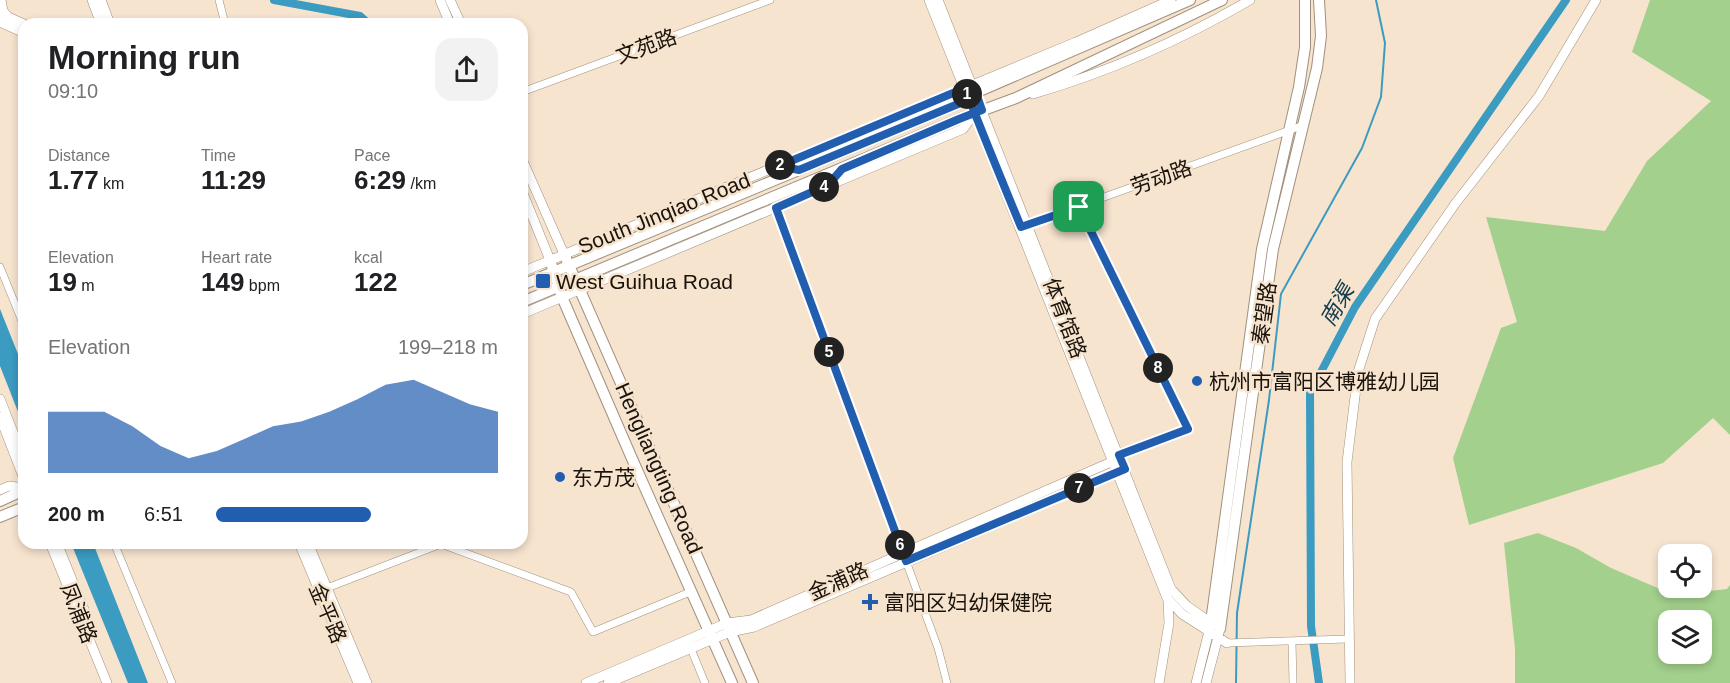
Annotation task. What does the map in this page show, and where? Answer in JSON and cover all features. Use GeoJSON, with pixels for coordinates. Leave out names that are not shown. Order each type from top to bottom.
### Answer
{"type":"FeatureCollection","features":[{"type":"Feature","properties":{"kind":"main road"},"geometry":{"type":"LineString","coordinates":[[1,0],[3,17]]}},
{"type":"Feature","properties":{"kind":"main road"},"geometry":{"type":"LineString","coordinates":[[92,0],[99,18]]}},
{"type":"Feature","properties":{"kind":"main road"},"geometry":{"type":"LineString","coordinates":[[101,0],[108,18]]}},
{"type":"Feature","properties":{"kind":"main road"},"geometry":{"type":"LineString","coordinates":[[440,0],[448,18]]}},
{"type":"Feature","properties":{"kind":"main road"},"geometry":{"type":"LineString","coordinates":[[450,0],[458,18]]}},
{"type":"Feature","properties":{"kind":"main road","name":"体育馆路"},"geometry":{"type":"LineString","coordinates":[[928,0],[979,112],[1118,458],[1169,593],[1169,623],[1159,683]]}},
{"type":"Feature","properties":{"kind":"main road","name":"体育馆路"},"geometry":{"type":"LineString","coordinates":[[938,0],[970,91]]}},
{"type":"Feature","properties":{"kind":"main road","name":"South Jinqiao Road"},"geometry":{"type":"LineString","coordinates":[[528,282],[958,104],[970,91],[1171,0]]}},
{"type":"Feature","properties":{"kind":"main road","name":"South Jinqiao Road"},"geometry":{"type":"LineString","coordinates":[[528,269],[1190,0]]}},
{"type":"Feature","properties":{"kind":"main road","name":"South Jinqiao Road"},"geometry":{"type":"LineString","coordinates":[[578,284],[842,169],[1016,98],[1222,0]]}},
{"type":"Feature","properties":{"kind":"main road","name":"South Jinqiao Road"},"geometry":{"type":"LineString","coordinates":[[1016,98],[1068,84],[1217,19],[1250,0]]}},
{"type":"Feature","properties":{"kind":"main road","name":"秦望路"},"geometry":{"type":"LineString","coordinates":[[1219,635],[1262,249],[1305,47],[1305,0]]}},
{"type":"Feature","properties":{"kind":"main road","name":"秦望路"},"geometry":{"type":"LineString","coordinates":[[1219,635],[1273,249],[1301,126],[1317,68],[1321,36],[1319,0]]}},
{"type":"Feature","properties":{"kind":"main road"},"geometry":{"type":"LineString","coordinates":[[1350,683],[1347,639],[1347,462],[1358,372],[1375,319],[1455,204],[1539,96],[1596,0]]}},
{"type":"Feature","properties":{"kind":"main road"},"geometry":{"type":"LineString","coordinates":[[3,17],[18,22]]}},
{"type":"Feature","properties":{"kind":"main road"},"geometry":{"type":"LineString","coordinates":[[3,17],[18,28]]}},
{"type":"Feature","properties":{"kind":"main road","name":"South Jinqiao Road"},"geometry":{"type":"LineString","coordinates":[[578,284],[776,208],[963,129],[979,112]]}},
{"type":"Feature","properties":{"kind":"main road"},"geometry":{"type":"LineString","coordinates":[[779,166],[799,170]]}},
{"type":"Feature","properties":{"kind":"main road"},"geometry":{"type":"LineString","coordinates":[[828,185],[842,169]]}},
{"type":"Feature","properties":{"kind":"main road"},"geometry":{"type":"LineString","coordinates":[[528,173],[564,254]]}},
{"type":"Feature","properties":{"kind":"main road"},"geometry":{"type":"LineString","coordinates":[[528,206],[550,260]]}},
{"type":"Feature","properties":{"kind":"main road","name":"Hengliangting Road"},"geometry":{"type":"LineString","coordinates":[[564,254],[753,683]]}},
{"type":"Feature","properties":{"kind":"main road","name":"Hengliangting Road"},"geometry":{"type":"LineString","coordinates":[[550,260],[561,292],[690,592],[732,683]]}},
{"type":"Feature","properties":{"kind":"main road"},"geometry":{"type":"LineString","coordinates":[[528,311],[578,284]]}},
{"type":"Feature","properties":{"kind":"main road"},"geometry":{"type":"LineString","coordinates":[[528,300],[561,292]]}},
{"type":"Feature","properties":{"kind":"main road"},"geometry":{"type":"LineString","coordinates":[[0,399],[18,445]]}},
{"type":"Feature","properties":{"kind":"main road"},"geometry":{"type":"LineString","coordinates":[[0,417],[18,464]]}},
{"type":"Feature","properties":{"kind":"main road","name":"金浦路"},"geometry":{"type":"LineString","coordinates":[[586,683],[728,628],[754,627],[1118,458]]}},
{"type":"Feature","properties":{"kind":"main road","name":"金浦路"},"geometry":{"type":"LineString","coordinates":[[904,557],[1121,470]]}},
{"type":"Feature","properties":{"kind":"main road"},"geometry":{"type":"LineString","coordinates":[[0,490],[9,486],[18,488]]}},
{"type":"Feature","properties":{"kind":"main road"},"geometry":{"type":"LineString","coordinates":[[0,501],[18,492]]}},
{"type":"Feature","properties":{"kind":"main road"},"geometry":{"type":"LineString","coordinates":[[0,517],[18,510]]}},
{"type":"Feature","properties":{"kind":"main road","name":"凤浦路"},"geometry":{"type":"LineString","coordinates":[[52,549],[107,683]]}},
{"type":"Feature","properties":{"kind":"main road","name":"凤浦路"},"geometry":{"type":"LineString","coordinates":[[59,549],[114,683]]}},
{"type":"Feature","properties":{"kind":"main road","name":"金平路"},"geometry":{"type":"LineString","coordinates":[[302,549],[358,683]]}},
{"type":"Feature","properties":{"kind":"main road"},"geometry":{"type":"LineString","coordinates":[[311,549],[367,683]]}},
{"type":"Feature","properties":{"kind":"main road","name":"体育馆路"},"geometry":{"type":"LineString","coordinates":[[1169,593],[1219,635]]}},
{"type":"Feature","properties":{"kind":"main road"},"geometry":{"type":"LineString","coordinates":[[1196,683],[1219,635]]}},
{"type":"Feature","properties":{"kind":"main road"},"geometry":{"type":"LineString","coordinates":[[1206,683],[1219,635]]}},
{"type":"Feature","properties":{"kind":"main road","name":"金浦路"},"geometry":{"type":"LineString","coordinates":[[608,683],[691,649],[710,636]]}},
{"type":"Feature","properties":{"kind":"street"},"geometry":{"type":"LineString","coordinates":[[219,0],[224,18]]}},
{"type":"Feature","properties":{"kind":"street","name":"文苑路"},"geometry":{"type":"LineString","coordinates":[[528,90],[770,0]]}},
{"type":"Feature","properties":{"kind":"street","name":"劳动路"},"geometry":{"type":"LineString","coordinates":[[1025,226],[1301,126]]}},
{"type":"Feature","properties":{"kind":"street"},"geometry":{"type":"LineString","coordinates":[[1079,207],[1188,429],[1118,458]]}},
{"type":"Feature","properties":{"kind":"street"},"geometry":{"type":"LineString","coordinates":[[776,208],[938,648],[947,683]]}},
{"type":"Feature","properties":{"kind":"street"},"geometry":{"type":"LineString","coordinates":[[0,267],[18,310]]}},
{"type":"Feature","properties":{"kind":"street"},"geometry":{"type":"LineString","coordinates":[[116,549],[172,683]]}},
{"type":"Feature","properties":{"kind":"street"},"geometry":{"type":"LineString","coordinates":[[327,588],[428,549]]}},
{"type":"Feature","properties":{"kind":"street"},"geometry":{"type":"LineString","coordinates":[[455,549],[571,592],[593,632],[690,592]]}},
{"type":"Feature","properties":{"kind":"street"},"geometry":{"type":"LineString","coordinates":[[1219,635],[1247,643],[1347,639]]}},
{"type":"Feature","properties":{"kind":"street"},"geometry":{"type":"LineString","coordinates":[[1293,683],[1296,642]]}},
{"type":"Feature","properties":{"kind":"street"},"geometry":{"type":"LineString","coordinates":[[691,649],[705,683]]}},
{"type":"Feature","properties":{"kind":"green space"},"geometry":{"type":"Polygon","coordinates":[[[1650,0],[1730,0],[1730,435],[1713,418],[1663,463],[1469,525],[1453,458],[1501,328],[1517,322],[1486,217],[1605,231],[1647,161],[1711,101],[1632,52],[1650,0]]]}},
{"type":"Feature","properties":{"kind":"green space"},"geometry":{"type":"Polygon","coordinates":[[[1538,533],[1576,548],[1611,568],[1658,588],[1658,598],[1712,598],[1712,591],[1727,589],[1730,585],[1730,683],[1515,683],[1515,649],[1504,543],[1538,533]]]}},
{"type":"Feature","properties":{"kind":"water"},"geometry":{"type":"Polygon","coordinates":[[[0,309],[18,354],[18,412],[0,366],[0,309]]]}},
{"type":"Feature","properties":{"kind":"water"},"geometry":{"type":"Polygon","coordinates":[[[73,549],[95,549],[148,683],[128,683],[73,549]]]}},
{"type":"Feature","properties":{"kind":"waterway"},"geometry":{"type":"LineString","coordinates":[[274,0],[362,18]]}},
{"type":"Feature","properties":{"kind":"waterway"},"geometry":{"type":"LineString","coordinates":[[1236,683],[1237,613],[1269,400],[1281,294],[1362,148],[1381,97],[1385,43],[1376,0]]}},
{"type":"Feature","properties":{"kind":"waterway","name":"南渠"},"geometry":{"type":"LineString","coordinates":[[1319,683],[1311,626],[1310,393],[1355,307],[1566,0]]}},
{"type":"Feature","properties":{"kind":"place","name":"West Guihua Road"},"geometry":{"type":"Point","coordinates":[543,281]}},
{"type":"Feature","properties":{"kind":"place","name":"杭州市富阳区博雅幼儿园"},"geometry":{"type":"Point","coordinates":[1197,381]}},
{"type":"Feature","properties":{"kind":"place","name":"东方茂"},"geometry":{"type":"Point","coordinates":[560,477]}},
{"type":"Feature","properties":{"kind":"place","name":"富阳区妇幼保健院"},"geometry":{"type":"Point","coordinates":[870,602]}},
{"type":"Feature","properties":{"kind":"route"},"geometry":{"type":"LineString","coordinates":[[1079,207],[1021,227],[984,135],[975,113],[968,96],[965,88],[779,166],[799,170],[958,104],[968,96],[976,93],[982,110],[975,113],[959,119],[842,169],[828,185],[776,208],[906,561],[1125,469],[1119,455],[1188,429],[1079,207]]}}]}
